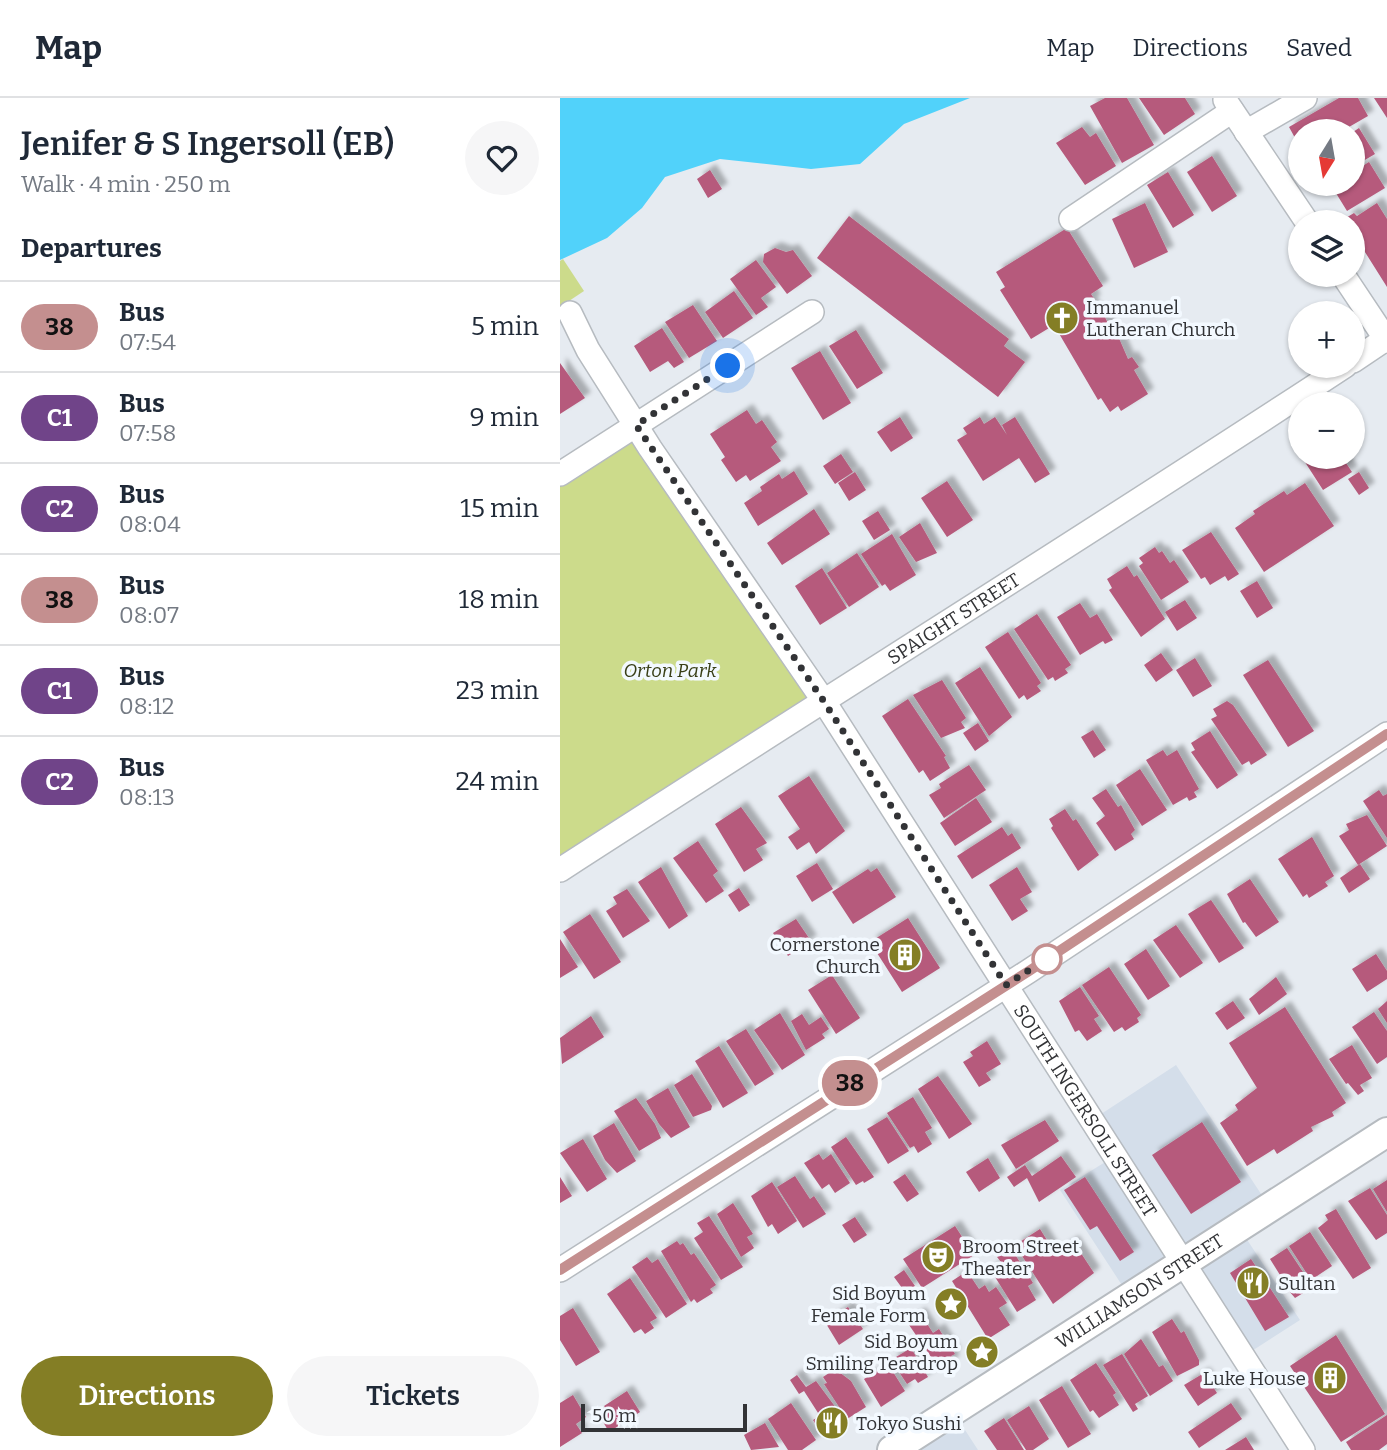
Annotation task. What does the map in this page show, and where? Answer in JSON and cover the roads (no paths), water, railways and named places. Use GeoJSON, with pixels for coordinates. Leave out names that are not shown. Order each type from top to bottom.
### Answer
{"type":"FeatureCollection","features":[{"type":"Feature","properties":{"kind":"street"},"geometry":{"type":"LineString","coordinates":[[1246,132],[1305,98]]}},
{"type":"Feature","properties":{"kind":"street"},"geometry":{"type":"LineString","coordinates":[[1071,219],[1228,104],[1299,210]]}},
{"type":"Feature","properties":{"kind":"street"},"geometry":{"type":"LineString","coordinates":[[1351,287],[1387,339],[1365,353]]}},
{"type":"Feature","properties":{"kind":"street"},"geometry":{"type":"LineString","coordinates":[[560,474],[812,312]]}},
{"type":"Feature","properties":{"kind":"street","name":"SOUTH INGERSOLL STREET"},"geometry":{"type":"LineString","coordinates":[[570,313],[588,350],[636,425],[823,700],[1303,1450]]}},
{"type":"Feature","properties":{"kind":"street","name":"SPAIGHT STREET"},"geometry":{"type":"LineString","coordinates":[[560,870],[823,700],[1046,561],[1327,378]]}},
{"type":"Feature","properties":{"kind":"street"},"geometry":{"type":"LineString","coordinates":[[560,1270],[1006,985],[1387,734]]}},
{"type":"Feature","properties":{"kind":"street","name":"WILLIAMSON STREET"},"geometry":{"type":"LineString","coordinates":[[892,1450],[1387,1132]]}},
{"type":"Feature","properties":{"kind":"water"},"geometry":{"type":"Polygon","coordinates":[[[560,98],[970,98],[904,124],[860,164],[811,169],[720,159],[665,177],[642,208],[607,238],[560,260],[560,98]]]}},
{"type":"Feature","properties":{"kind":"place","name":"Immanuel Lutheran Church"},"geometry":{"type":"Point","coordinates":[1062,318]}},
{"type":"Feature","properties":{"kind":"place","name":"Cornerstone Church"},"geometry":{"type":"Point","coordinates":[905,955]}},
{"type":"Feature","properties":{"kind":"place","name":"Broom Street Theater"},"geometry":{"type":"Point","coordinates":[938,1257]}},
{"type":"Feature","properties":{"kind":"place","name":"Sultan"},"geometry":{"type":"Point","coordinates":[1253,1283]}},
{"type":"Feature","properties":{"kind":"place","name":"Sid Boyum Female Form"},"geometry":{"type":"Point","coordinates":[951,1304]}},
{"type":"Feature","properties":{"kind":"place","name":"Sid Boyum Smiling Teardrop"},"geometry":{"type":"Point","coordinates":[982,1352]}},
{"type":"Feature","properties":{"kind":"place","name":"Luke House"},"geometry":{"type":"Point","coordinates":[1330,1378]}},
{"type":"Feature","properties":{"kind":"place","name":"Tokyo Sushi"},"geometry":{"type":"Point","coordinates":[832,1423]}},
{"type":"Feature","properties":{"kind":"park label","name":"Orton Park"},"geometry":{"type":"Point","coordinates":[670,670]}}]}
